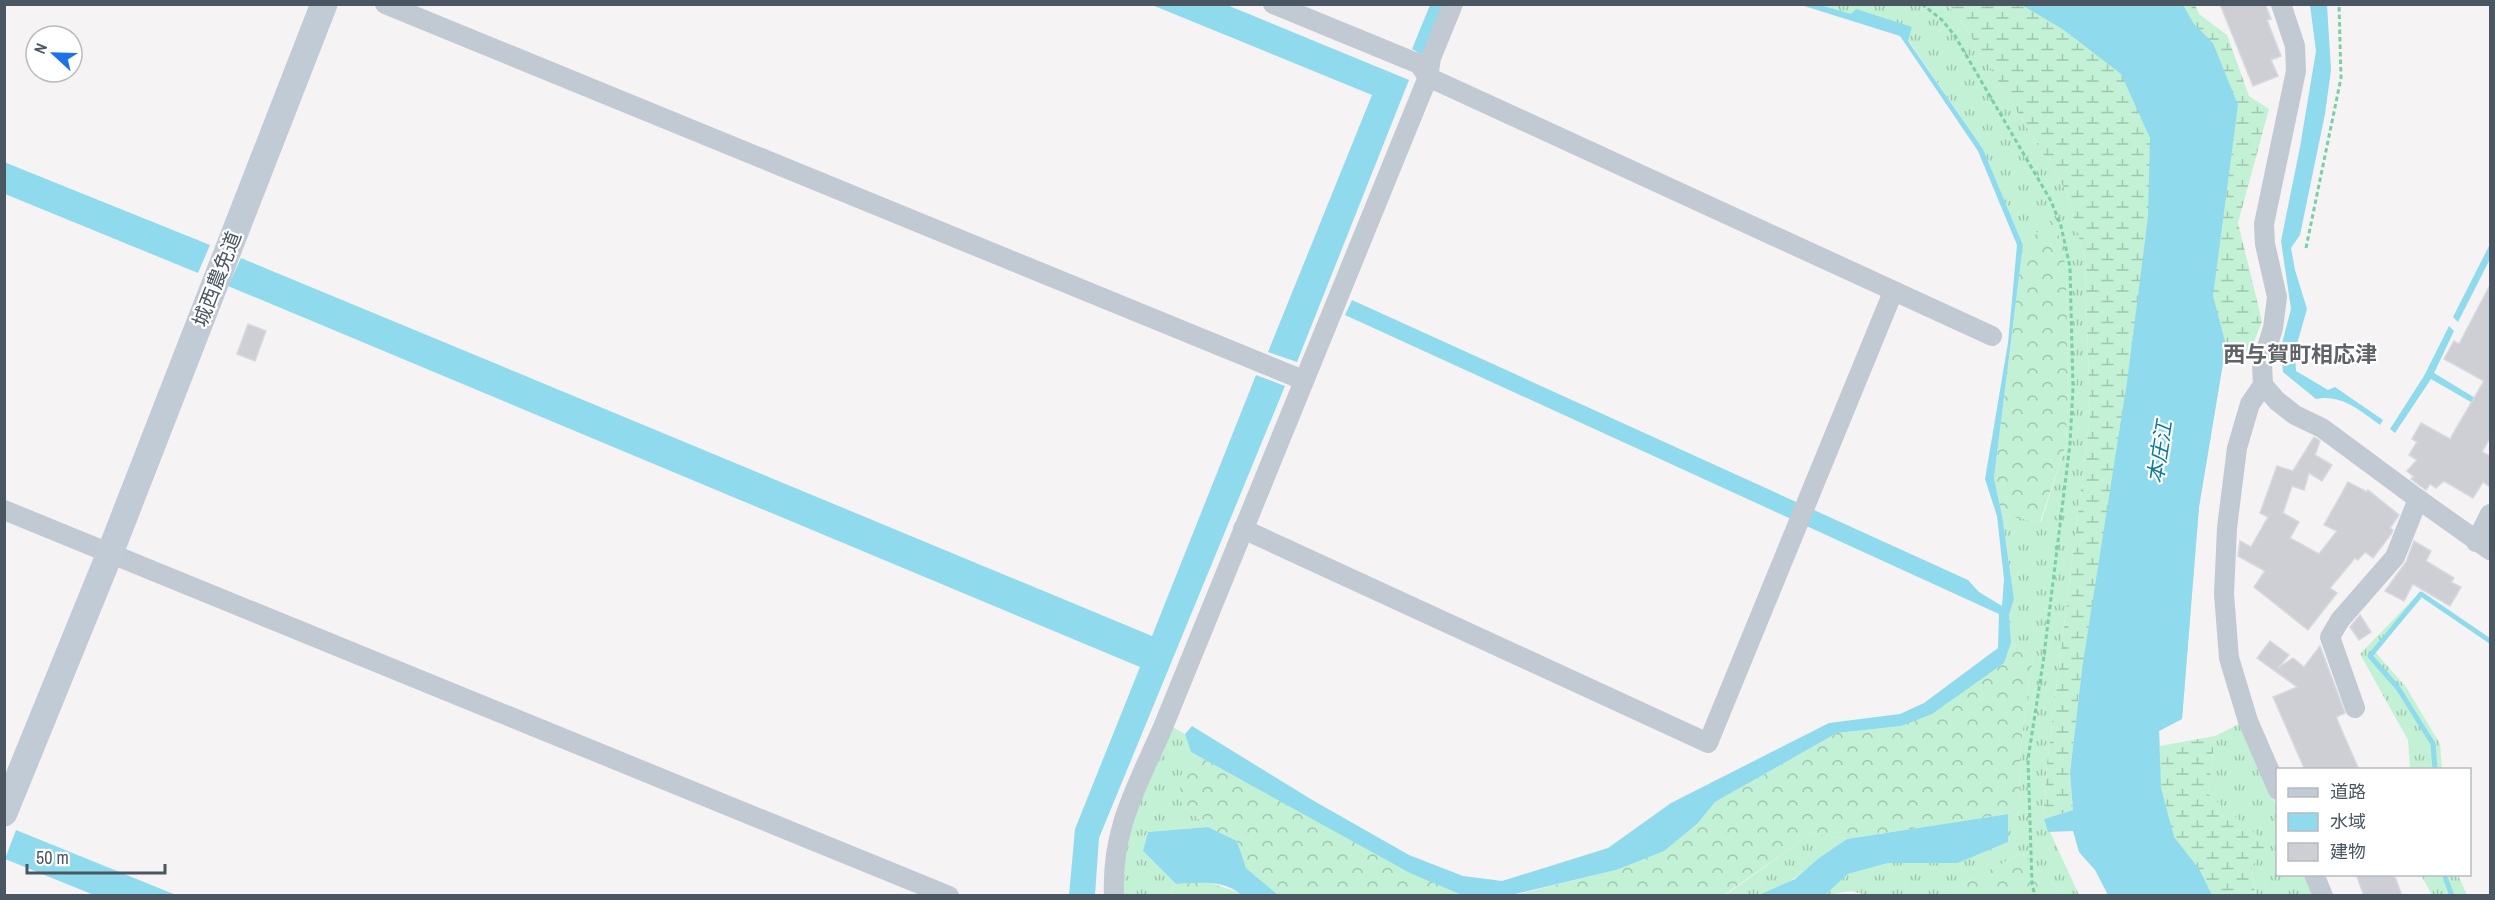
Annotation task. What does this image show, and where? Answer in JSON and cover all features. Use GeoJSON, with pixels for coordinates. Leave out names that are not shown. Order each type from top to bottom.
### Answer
{"type":"FeatureCollection","features":[{"type":"Feature","properties":{"kind":"street","name":"城西農免道"},"geometry":{"type":"LineString","coordinates":[[4,813],[110,553],[324,4]]}},
{"type":"Feature","properties":{"kind":"street"},"geometry":{"type":"LineString","coordinates":[[385,4],[1303,380]]}},
{"type":"Feature","properties":{"kind":"street"},"geometry":{"type":"LineString","coordinates":[[1273,4],[1419,64],[1428,77],[1992,336]]}},
{"type":"Feature","properties":{"kind":"street"},"geometry":{"type":"LineString","coordinates":[[1114,896],[1113,867],[1117,837],[1124,818],[1428,77],[1431,58],[1453,4]]}},
{"type":"Feature","properties":{"kind":"street"},"geometry":{"type":"LineString","coordinates":[[2276,788],[2248,721],[2229,658],[2224,594],[2227,528],[2237,448],[2250,404],[2263,385],[2262,364],[2273,328],[2277,297],[2265,244],[2264,224],[2296,72],[2295,46],[2282,4]]}},
{"type":"Feature","properties":{"kind":"street"},"geometry":{"type":"LineString","coordinates":[[1243,529],[1708,743],[1893,292]]}},
{"type":"Feature","properties":{"kind":"street"},"geometry":{"type":"LineString","coordinates":[[2263,385],[2277,401],[2295,415],[2322,428],[2483,546],[2490,514]]}},
{"type":"Feature","properties":{"kind":"street"},"geometry":{"type":"LineString","coordinates":[[2355,708],[2330,637],[2340,621],[2395,557],[2418,499]]}},
{"type":"Feature","properties":{"kind":"street"},"geometry":{"type":"LineString","coordinates":[[4,510],[949,896]]}},
{"type":"Feature","properties":{"kind":"street"},"geometry":{"type":"LineString","coordinates":[[2315,876],[2323,896]]}},
{"type":"Feature","properties":{"kind":"path"},"geometry":{"type":"LineString","coordinates":[[1922,4],[1942,20],[1955,36],[2051,201],[2061,226],[2070,267],[2073,388],[2070,444],[2043,663],[2028,759],[2034,896]]}},
{"type":"Feature","properties":{"kind":"path"},"geometry":{"type":"LineString","coordinates":[[2306,248],[2342,78],[2339,4]]}},
{"type":"Feature","properties":{"kind":"green space"},"geometry":{"type":"Polygon","coordinates":[[[2082,4],[2164,102],[2136,431],[2082,669],[2070,773],[2073,810],[2044,819],[2047,764],[2090,417],[2085,260],[2066,191],[1957,14],[1946,5],[2082,4]]]}},
{"type":"Feature","properties":{"kind":"green space"},"geometry":{"type":"Polygon","coordinates":[[[1820,5],[1946,5],[1957,14],[2066,191],[2085,260],[2090,417],[2047,764],[2044,819],[2079,895],[2065,895],[2022,853],[1942,895],[1869,896],[1852,891],[1825,895],[1848,874],[1888,863],[1958,863],[2008,842],[2008,814],[2019,804],[2020,751],[2033,656],[2011,643],[2009,615],[2014,599],[2002,515],[2041,522],[2066,444],[2068,388],[2066,268],[2054,218],[2023,245],[1983,149],[1908,40],[1912,27],[1852,15],[1820,5]]]}},
{"type":"Feature","properties":{"kind":"green space"},"geometry":{"type":"Polygon","coordinates":[[[2171,5],[2195,5],[2199,14],[2227,35],[2249,96],[2269,109],[2238,223],[2262,321],[2250,352],[2226,345],[2199,507],[2182,719],[2159,731],[2160,746],[2215,736],[2208,794],[2267,843],[2252,867],[2255,895],[2172,895],[2146,843],[2177,420],[2230,159],[2238,105],[2171,5]]]}},
{"type":"Feature","properties":{"kind":"green space"},"geometry":{"type":"Polygon","coordinates":[[[2055,217],[2066,268],[2068,388],[2066,444],[2040,522],[2002,515],[1994,478],[2023,245],[2055,217]]]}},
{"type":"Feature","properties":{"kind":"green space"},"geometry":{"type":"Polygon","coordinates":[[[2420,592],[2421,599],[2375,652],[2406,687],[2440,744],[2442,768],[2410,768],[2408,740],[2360,654],[2420,592]]]}},
{"type":"Feature","properties":{"kind":"green space"},"geometry":{"type":"Polygon","coordinates":[[[2011,643],[2033,656],[2020,751],[2019,804],[2008,814],[1847,839],[1812,833],[1724,895],[1511,896],[1616,870],[1698,823],[1715,802],[1837,733],[1901,726],[2004,663],[2011,643]]]}},
{"type":"Feature","properties":{"kind":"green space"},"geometry":{"type":"Polygon","coordinates":[[[2241,723],[2276,805],[2276,876],[2307,876],[2316,895],[2255,895],[2252,867],[2208,794],[2215,736],[2241,723]]]}},
{"type":"Feature","properties":{"kind":"green space"},"geometry":{"type":"Polygon","coordinates":[[[1171,726],[1185,734],[1191,752],[1180,780],[1182,804],[1208,827],[1148,832],[1143,851],[1176,884],[1169,895],[1121,896],[1126,836],[1171,726]]]}},
{"type":"Feature","properties":{"kind":"green space"},"geometry":{"type":"Polygon","coordinates":[[[1191,752],[1410,872],[1462,895],[1278,895],[1246,868],[1237,841],[1208,827],[1182,804],[1179,780],[1191,752]]]}},
{"type":"Feature","properties":{"kind":"green space"},"geometry":{"type":"Polygon","coordinates":[[[1812,833],[1847,839],[1773,890],[1757,896],[1724,896],[1812,833]]]}},
{"type":"Feature","properties":{"kind":"green space"},"geometry":{"type":"Polygon","coordinates":[[[2022,853],[2065,895],[1942,895],[2022,853]]]}},
{"type":"Feature","properties":{"kind":"green space"},"geometry":{"type":"Polygon","coordinates":[[[2422,876],[2458,876],[2467,895],[2432,895],[2422,876]]]}},
{"type":"Feature","properties":{"kind":"green space"},"geometry":{"type":"Polygon","coordinates":[[[1208,882],[1241,895],[1169,896],[1176,884],[1208,882]]]}},
{"type":"Feature","properties":{"kind":"water"},"geometry":{"type":"Polygon","coordinates":[[[1152,5],[1227,5],[1409,80],[1297,362],[1268,352],[1372,95],[1152,5]]]}},
{"type":"Feature","properties":{"kind":"water"},"geometry":{"type":"Polygon","coordinates":[[[1430,5],[1443,5],[1422,55],[1412,49],[1430,5]]]}},
{"type":"Feature","properties":{"kind":"water"},"geometry":{"type":"Polygon","coordinates":[[[1801,5],[1820,5],[1851,14],[1856,9],[1912,27],[1908,41],[1983,149],[2023,245],[1994,478],[2002,515],[2014,599],[2009,615],[2011,643],[2004,663],[1932,714],[1901,726],[1837,733],[1715,802],[1698,823],[1664,851],[1616,870],[1511,895],[1462,895],[1410,873],[1191,752],[1185,734],[1192,726],[1314,801],[1409,855],[1463,876],[1502,881],[1608,848],[1671,803],[1829,723],[1900,714],[1924,703],[1998,648],[1999,614],[1345,315],[1352,300],[1968,580],[1979,592],[2002,606],[2004,579],[1997,516],[1985,479],[2008,343],[2017,245],[1978,151],[1900,36],[1801,5]]]}},
{"type":"Feature","properties":{"kind":"water","name":"本庄江"},"geometry":{"type":"Polygon","coordinates":[[[2022,5],[2183,5],[2194,24],[2213,43],[2238,105],[2213,296],[2226,345],[2199,507],[2182,719],[2159,731],[2161,788],[2174,837],[2199,869],[2212,895],[2108,895],[2095,870],[2079,852],[2073,831],[2048,832],[2044,819],[2073,810],[2070,773],[2082,669],[2127,382],[2148,217],[2150,138],[2121,74],[2064,30],[2022,5]]]}},
{"type":"Feature","properties":{"kind":"water"},"geometry":{"type":"Polygon","coordinates":[[[2310,5],[2327,5],[2331,70],[2325,114],[2300,235],[2291,248],[2307,309],[2295,351],[2296,371],[2328,390],[2335,387],[2383,420],[2380,425],[2342,401],[2316,399],[2283,372],[2281,347],[2291,309],[2281,241],[2316,51],[2310,5]]]}},
{"type":"Feature","properties":{"kind":"water"},"geometry":{"type":"Polygon","coordinates":[[[4,162],[210,245],[198,273],[5,194],[4,162]]]}},
{"type":"Feature","properties":{"kind":"water"},"geometry":{"type":"Polygon","coordinates":[[[2490,244],[2490,259],[2458,322],[2453,317],[2490,244]]]}},
{"type":"Feature","properties":{"kind":"water"},"geometry":{"type":"Polygon","coordinates":[[[241,258],[1152,636],[1256,375],[1285,386],[1099,838],[1095,895],[1069,895],[1075,829],[1140,667],[228,286],[241,258]]]}},
{"type":"Feature","properties":{"kind":"water"},"geometry":{"type":"Polygon","coordinates":[[[2449,326],[2454,331],[2434,373],[2490,407],[2490,413],[2431,379],[2395,433],[2390,429],[2424,376],[2449,326]]]}},
{"type":"Feature","properties":{"kind":"water"},"geometry":{"type":"Polygon","coordinates":[[[2008,814],[2008,842],[1958,863],[1888,863],[1848,874],[1825,895],[1759,895],[1795,879],[1819,858],[1847,839],[2008,814]]]}},
{"type":"Feature","properties":{"kind":"water"},"geometry":{"type":"Polygon","coordinates":[[[1208,827],[1237,841],[1246,868],[1278,895],[1241,895],[1227,886],[1210,883],[1176,884],[1143,851],[1148,832],[1208,827]]]}},
{"type":"Feature","properties":{"kind":"water"},"geometry":{"type":"Polygon","coordinates":[[[16,830],[176,895],[94,895],[5,859],[16,830]]]}},
{"type":"Feature","properties":{"kind":"building"},"geometry":{"type":"Polygon","coordinates":[[[2220,4],[2265,4],[2271,19],[2267,20],[2281,56],[2271,60],[2278,76],[2253,86],[2220,4]]]}},
{"type":"Feature","properties":{"kind":"building"},"geometry":{"type":"Polygon","coordinates":[[[2490,285],[2490,438],[2482,452],[2490,456],[2490,487],[2483,482],[2473,498],[2444,481],[2436,488],[2430,484],[2426,490],[2411,479],[2414,477],[2407,471],[2417,460],[2409,455],[2417,442],[2412,439],[2421,423],[2450,439],[2484,381],[2444,359],[2454,341],[2459,344],[2490,285]]]}},
{"type":"Feature","properties":{"kind":"building"},"geometry":{"type":"Polygon","coordinates":[[[248,324],[266,331],[255,361],[237,354],[248,324]]]}},
{"type":"Feature","properties":{"kind":"building"},"geometry":{"type":"Polygon","coordinates":[[[2314,437],[2320,441],[2315,455],[2332,465],[2322,481],[2309,473],[2304,490],[2292,486],[2283,513],[2299,522],[2290,538],[2319,554],[2337,531],[2324,525],[2348,482],[2367,492],[2368,490],[2399,515],[2390,528],[2393,530],[2391,534],[2373,558],[2365,552],[2358,560],[2355,558],[2330,588],[2337,593],[2308,630],[2254,587],[2265,571],[2238,556],[2240,541],[2251,547],[2268,517],[2260,513],[2277,466],[2293,471],[2314,437]]]}},
{"type":"Feature","properties":{"kind":"building"},"geometry":{"type":"Polygon","coordinates":[[[2414,541],[2431,551],[2426,561],[2454,578],[2451,582],[2461,587],[2450,606],[2413,584],[2404,601],[2385,591],[2406,562],[2414,541]]]}},
{"type":"Feature","properties":{"kind":"building"},"geometry":{"type":"Polygon","coordinates":[[[2360,615],[2371,632],[2359,640],[2350,627],[2360,615]]]}},
{"type":"Feature","properties":{"kind":"building"},"geometry":{"type":"Polygon","coordinates":[[[2270,641],[2289,655],[2278,668],[2293,658],[2304,667],[2320,646],[2345,713],[2336,717],[2358,768],[2304,768],[2273,697],[2297,687],[2257,658],[2270,641]]]}},
{"type":"Feature","properties":{"kind":"building"},"geometry":{"type":"Polygon","coordinates":[[[2357,876],[2395,876],[2402,896],[2364,896],[2357,876]]]}},
{"type":"Feature","properties":{"kind":"waterway"},"geometry":{"type":"LineString","coordinates":[[2435,768],[2433,744],[2398,688],[2370,656],[2421,594],[2490,641]]}},
{"type":"Feature","properties":{"kind":"waterway"},"geometry":{"type":"LineString","coordinates":[[2445,876],[2452,896]]}},
{"type":"Feature","properties":{"kind":"district","name":"西与賀町相応津"},"geometry":{"type":"Point","coordinates":[2300,354]}}]}
